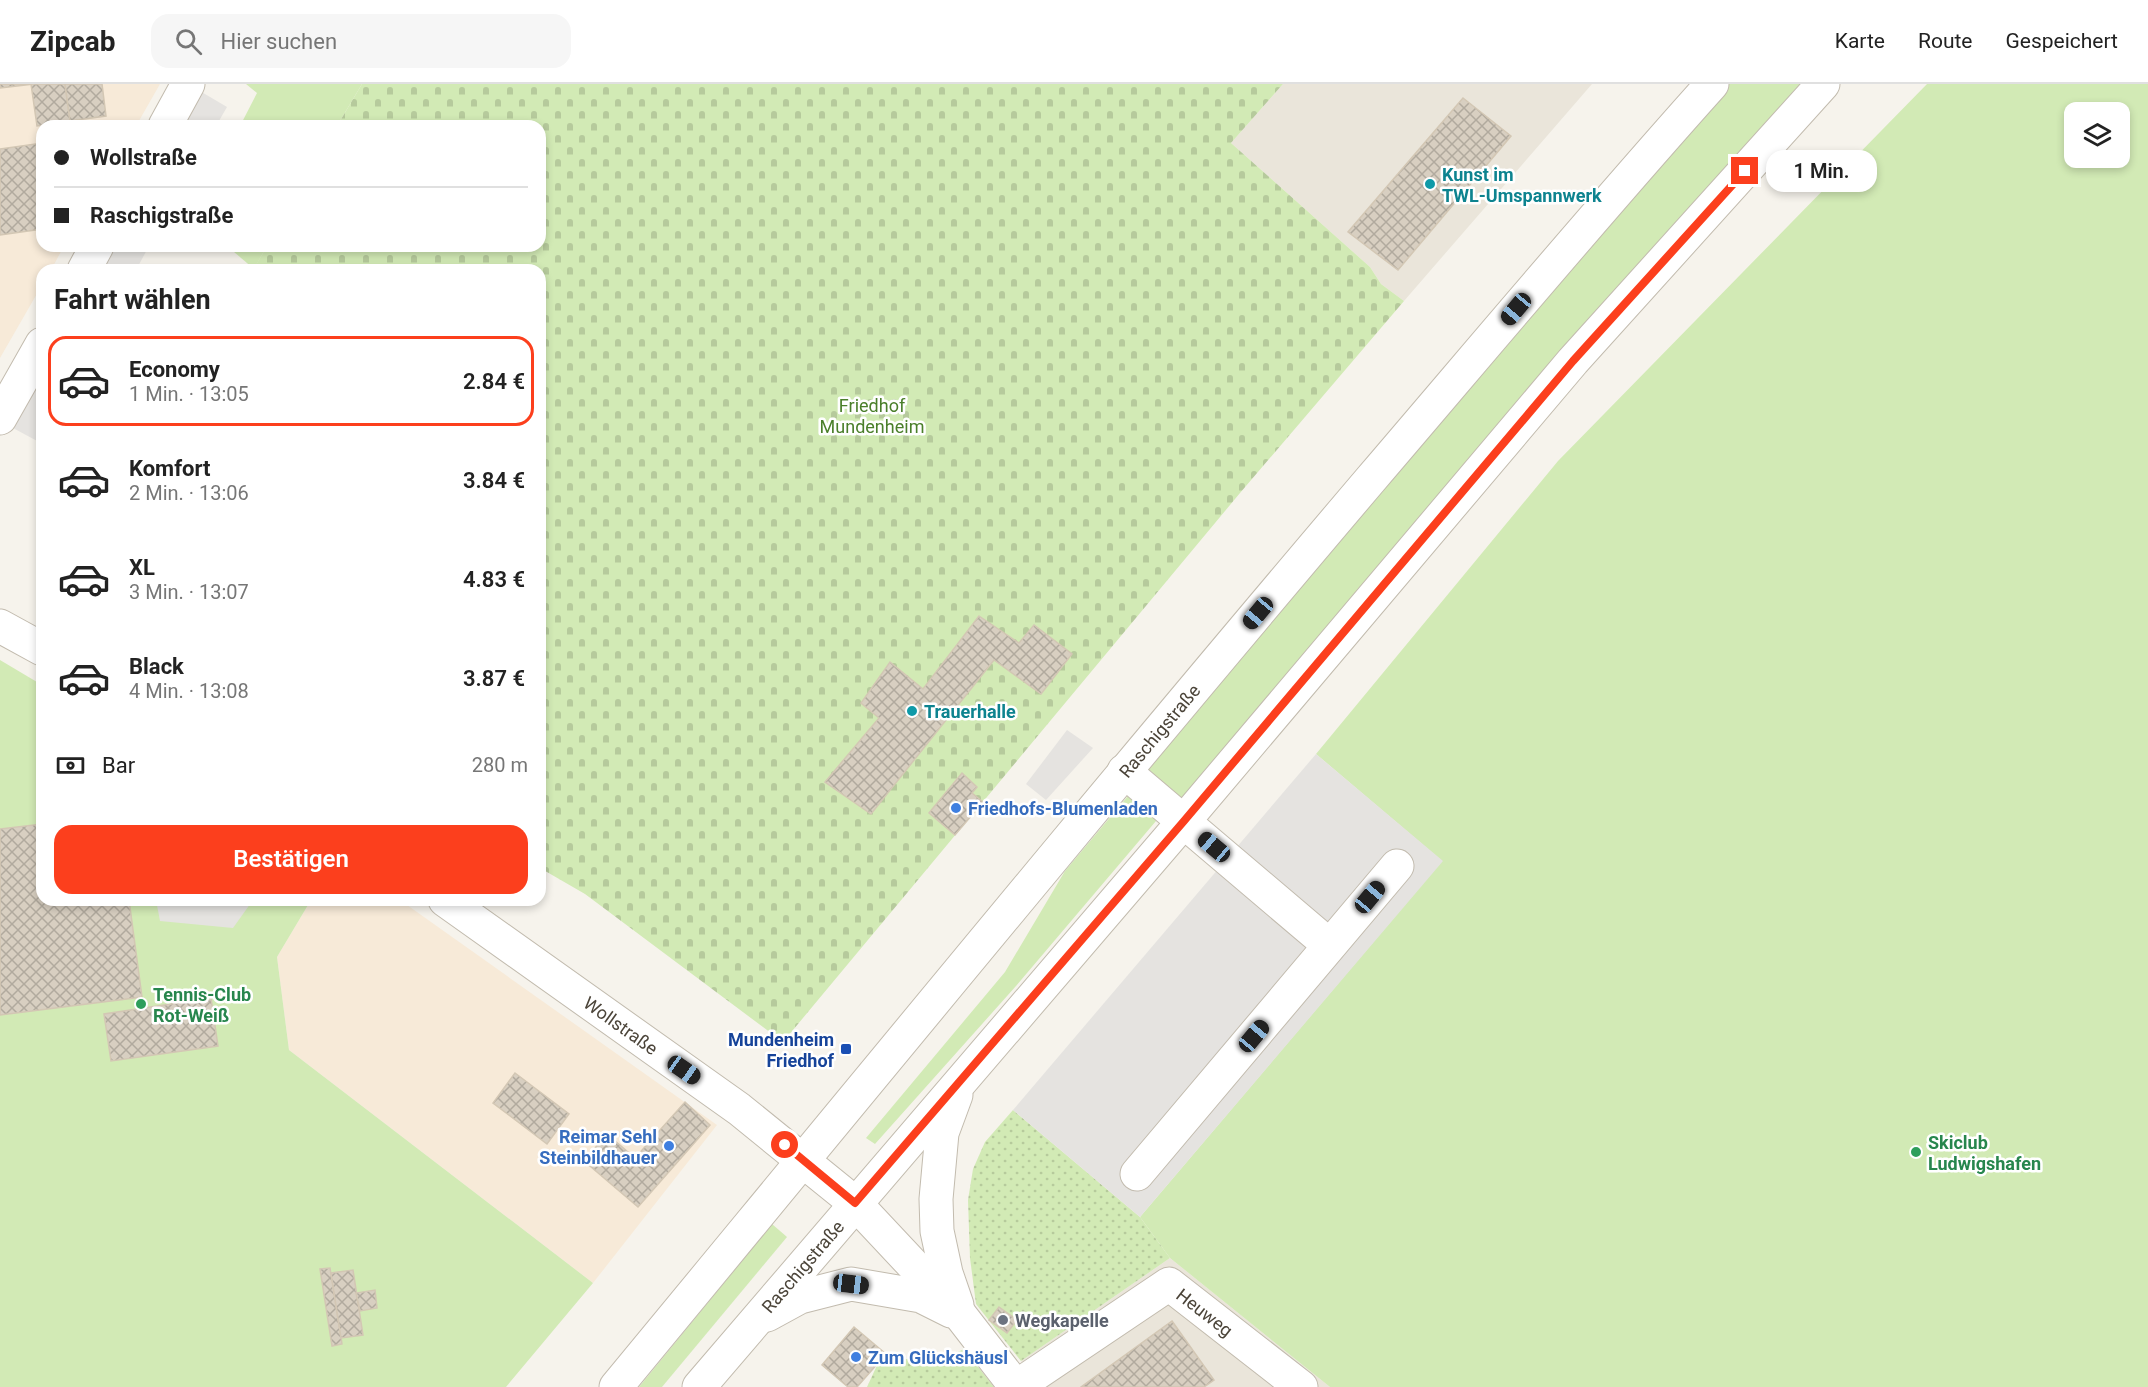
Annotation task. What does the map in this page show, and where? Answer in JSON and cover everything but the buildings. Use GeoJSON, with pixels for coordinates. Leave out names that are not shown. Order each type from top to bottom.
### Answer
{"type":"FeatureCollection","features":[{"type":"Feature","properties":{"kind":"street"},"geometry":{"type":"LineString","coordinates":[[168,120],[188,84]]}},
{"type":"Feature","properties":{"kind":"street","name":"Raschigstraße"},"geometry":{"type":"LineString","coordinates":[[616,1387],[1124,771],[1623,183],[1712,84]]}},
{"type":"Feature","properties":{"kind":"street","name":"Raschigstraße"},"geometry":{"type":"LineString","coordinates":[[699,1387],[1184,821],[1573,361],[1823,84]]}},
{"type":"Feature","properties":{"kind":"street"},"geometry":{"type":"LineString","coordinates":[[0,418],[36,355]]}},
{"type":"Feature","properties":{"kind":"street"},"geometry":{"type":"LineString","coordinates":[[0,626],[36,646]]}},
{"type":"Feature","properties":{"kind":"street"},"geometry":{"type":"LineString","coordinates":[[1124,771],[1329,945]]}},
{"type":"Feature","properties":{"kind":"street"},"geometry":{"type":"LineString","coordinates":[[1137,1174],[1397,866]]}},
{"type":"Feature","properties":{"kind":"street","name":"Wollstraße"},"geometry":{"type":"LineString","coordinates":[[453,906],[739,1109],[855,1203],[961,1316],[1016,1387]]}},
{"type":"Feature","properties":{"kind":"street"},"geometry":{"type":"LineString","coordinates":[[961,1079],[942,1132],[936,1199],[937,1231],[946,1273],[961,1316]]}},
{"type":"Feature","properties":{"kind":"street"},"geometry":{"type":"LineString","coordinates":[[751,1324],[800,1297],[851,1284],[921,1296],[961,1316]]}},
{"type":"Feature","properties":{"kind":"street","name":"Heuweg"},"geometry":{"type":"LineString","coordinates":[[1016,1387],[1169,1284],[1300,1387]]}},
{"type":"Feature","properties":{"kind":"shaded area"},"geometry":{"type":"Polygon","coordinates":[[[0,84],[160,84],[139,120],[36,120],[36,252],[61,252],[54,264],[36,264],[36,295],[0,358],[0,84]]]}},
{"type":"Feature","properties":{"kind":"shaded area"},"geometry":{"type":"Polygon","coordinates":[[[188,84],[227,107],[219,120],[168,120],[188,84]]]}},
{"type":"Feature","properties":{"kind":"shaded area"},"geometry":{"type":"Polygon","coordinates":[[[1283,84],[1592,84],[1404,301],[1381,284],[1370,267],[1231,143],[1283,84]]]}},
{"type":"Feature","properties":{"kind":"shaded area"},"geometry":{"type":"Polygon","coordinates":[[[94,252],[146,252],[139,264],[87,264],[94,252]]]}},
{"type":"Feature","properties":{"kind":"shaded area"},"geometry":{"type":"Polygon","coordinates":[[[36,355],[36,440],[0,421],[36,355]]]}},
{"type":"Feature","properties":{"kind":"shaded area"},"geometry":{"type":"Polygon","coordinates":[[[1067,730],[1093,748],[1046,800],[1026,784],[1067,730]]]}},
{"type":"Feature","properties":{"kind":"shaded area"},"geometry":{"type":"Polygon","coordinates":[[[1316,754],[1443,861],[1140,1217],[1013,1110],[1316,754]]]}},
{"type":"Feature","properties":{"kind":"shaded area"},"geometry":{"type":"Polygon","coordinates":[[[157,906],[249,906],[233,928],[160,921],[157,906]]]}},
{"type":"Feature","properties":{"kind":"shaded area"},"geometry":{"type":"Polygon","coordinates":[[[307,906],[408,906],[717,1125],[593,1283],[289,1050],[277,957],[307,906]]]}},
{"type":"Feature","properties":{"kind":"shaded area"},"geometry":{"type":"Polygon","coordinates":[[[1170,1258],[1330,1387],[1040,1387],[1021,1361],[1170,1258]]]}},
{"type":"Feature","properties":{"kind":"green space"},"geometry":{"type":"Polygon","coordinates":[[[246,84],[362,84],[341,120],[243,120],[257,93],[246,84]]]}},
{"type":"Feature","properties":{"kind":"green space","name":"Friedhof Mundenheim"},"geometry":{"type":"Polygon","coordinates":[[[362,84],[1283,84],[1231,143],[1370,267],[1381,284],[1404,301],[1240,493],[783,1042],[585,894],[546,871],[546,264],[256,264],[264,252],[546,252],[546,120],[341,120],[362,84]]]}},
{"type":"Feature","properties":{"kind":"green space"},"geometry":{"type":"Polygon","coordinates":[[[1712,84],[1823,84],[1184,821],[1124,771],[1712,84]]]}},
{"type":"Feature","properties":{"kind":"green space"},"geometry":{"type":"Polygon","coordinates":[[[1927,84],[2148,84],[2148,1387],[1330,1387],[1170,1258],[1140,1217],[1442,861],[1316,754],[1558,461],[1927,84]]]}},
{"type":"Feature","properties":{"kind":"green space"},"geometry":{"type":"Polygon","coordinates":[[[234,252],[264,252],[257,264],[248,264],[234,252]]]}},
{"type":"Feature","properties":{"kind":"green space","name":"Tennis-Club Rot-Weiß"},"geometry":{"type":"Polygon","coordinates":[[[0,660],[36,681],[36,906],[307,906],[277,957],[289,1050],[593,1283],[506,1387],[0,1387],[0,660]]]}},
{"type":"Feature","properties":{"kind":"green space"},"geometry":{"type":"Polygon","coordinates":[[[1133,790],[1156,821],[1016,986],[875,1144],[866,1138],[1005,972],[1065,871],[1133,790]]]}},
{"type":"Feature","properties":{"kind":"green space"},"geometry":{"type":"Polygon","coordinates":[[[1013,1110],[1140,1217],[1170,1258],[1021,1361],[976,1304],[970,1258],[968,1200],[973,1169],[985,1142],[1013,1110]]]}},
{"type":"Feature","properties":{"kind":"green space"},"geometry":{"type":"Polygon","coordinates":[[[772,1224],[787,1237],[662,1387],[639,1387],[772,1224]]]}},
{"type":"Feature","properties":{"kind":"green space"},"geometry":{"type":"Polygon","coordinates":[[[964,1349],[994,1387],[867,1387],[879,1361],[949,1356],[964,1349]]]}},
{"type":"Feature","properties":{"kind":"place","name":"Kunst im TWL-Umspannwerk"},"geometry":{"type":"Point","coordinates":[1430,184]}},
{"type":"Feature","properties":{"kind":"place","name":"Trauerhalle"},"geometry":{"type":"Point","coordinates":[912,711]}},
{"type":"Feature","properties":{"kind":"place","name":"Friedhofs-Blumenladen"},"geometry":{"type":"Point","coordinates":[956,808]}},
{"type":"Feature","properties":{"kind":"place","name":"Tennis-Club Rot-Weiß"},"geometry":{"type":"Point","coordinates":[141,1004]}},
{"type":"Feature","properties":{"kind":"place","name":"Mundenheim Friedhof"},"geometry":{"type":"Point","coordinates":[846,1049]}},
{"type":"Feature","properties":{"kind":"place","name":"Reimar Sehl Steinbildhauer"},"geometry":{"type":"Point","coordinates":[669,1146]}},
{"type":"Feature","properties":{"kind":"place","name":"Skiclub Ludwigshafen"},"geometry":{"type":"Point","coordinates":[1916,1152]}},
{"type":"Feature","properties":{"kind":"place","name":"Wegkapelle"},"geometry":{"type":"Point","coordinates":[1003,1320]}},
{"type":"Feature","properties":{"kind":"place","name":"Zum Glückshäusl"},"geometry":{"type":"Point","coordinates":[856,1357]}},
{"type":"Feature","properties":{"kind":"route"},"geometry":{"type":"LineString","coordinates":[[785,1145],[855,1203],[1184,821],[1573,361],[1745,171]]}}]}
